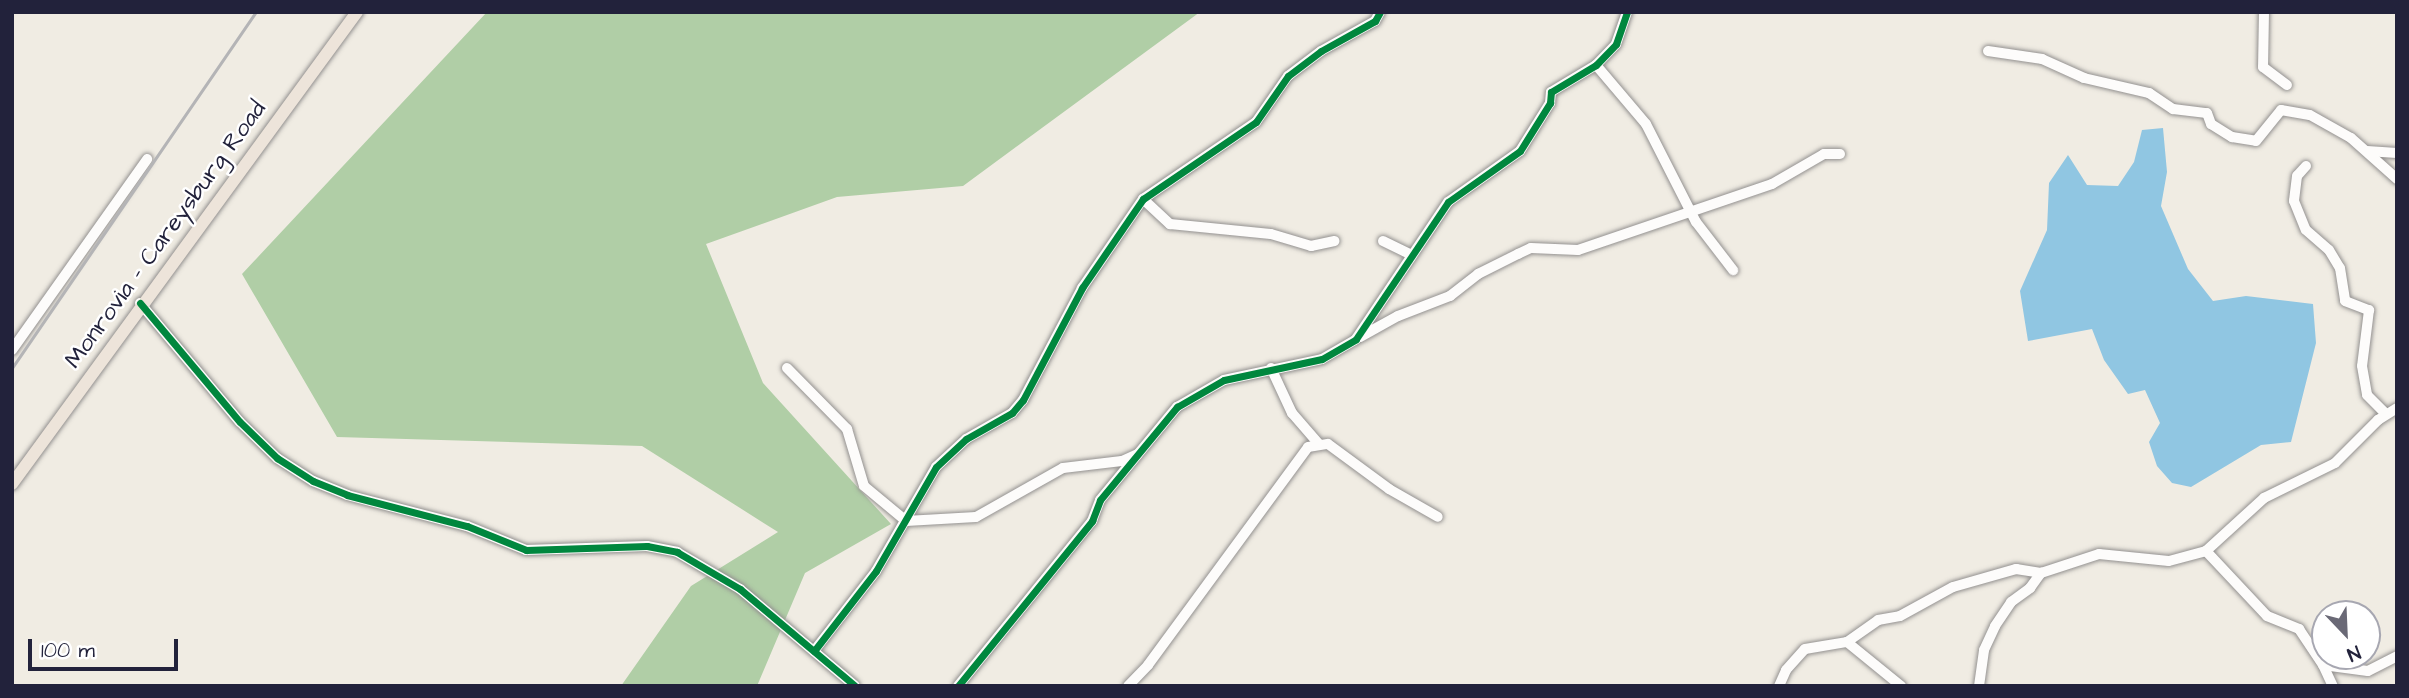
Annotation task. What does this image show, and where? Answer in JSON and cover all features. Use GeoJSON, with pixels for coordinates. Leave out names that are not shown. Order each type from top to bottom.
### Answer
{"type":"FeatureCollection","features":[{"type":"Feature","properties":{"kind":"main road","name":"Monrovia - Careysburg Road"},"geometry":{"type":"LineString","coordinates":[[12,484],[140,303],[357,12]]}},
{"type":"Feature","properties":{"kind":"street"},"geometry":{"type":"LineString","coordinates":[[814,651],[876,571],[936,467],[966,439],[1012,413],[1023,400],[1082,288],[1143,199],[1189,163],[1256,122],[1288,76],[1321,51],[1375,21],[1380,12]]}},
{"type":"Feature","properties":{"kind":"street"},"geometry":{"type":"LineString","coordinates":[[1356,339],[1448,202],[1520,152],[1550,103],[1551,92],[1596,65],[1616,44],[1627,12]]}},
{"type":"Feature","properties":{"kind":"street"},"geometry":{"type":"LineString","coordinates":[[2264,12],[2263,67],[2287,85]]}},
{"type":"Feature","properties":{"kind":"street"},"geometry":{"type":"LineString","coordinates":[[1988,51],[2042,59],[2084,78],[2149,93],[2173,109],[2207,113],[2211,124],[2232,137],[2256,141],[2269,120],[2281,110],[2310,115],[2367,150],[2397,179]]}},
{"type":"Feature","properties":{"kind":"street"},"geometry":{"type":"LineString","coordinates":[[1596,65],[1646,124],[1694,212],[1696,222],[1733,270]]}},
{"type":"Feature","properties":{"kind":"street"},"geometry":{"type":"LineString","coordinates":[[2367,150],[2397,153]]}},
{"type":"Feature","properties":{"kind":"street"},"geometry":{"type":"LineString","coordinates":[[958,686],[1092,521],[1100,500],[1126,463],[1139,454],[1178,407],[1199,391],[1271,368],[1322,359],[1398,316],[1450,296],[1478,274],[1531,248],[1578,250],[1784,179],[1824,154],[1840,154]]}},
{"type":"Feature","properties":{"kind":"street"},"geometry":{"type":"LineString","coordinates":[[12,350],[147,159]]}},
{"type":"Feature","properties":{"kind":"street"},"geometry":{"type":"LineString","coordinates":[[2306,166],[2297,176],[2294,201],[2306,230],[2329,250],[2340,268],[2346,301],[2369,310],[2362,366],[2367,395],[2380,414]]}},
{"type":"Feature","properties":{"kind":"street"},"geometry":{"type":"LineString","coordinates":[[1143,199],[1170,224],[1271,234],[1311,246],[1334,241]]}},
{"type":"Feature","properties":{"kind":"street"},"geometry":{"type":"LineString","coordinates":[[1383,241],[1412,255]]}},
{"type":"Feature","properties":{"kind":"street"},"geometry":{"type":"LineString","coordinates":[[140,303],[240,422],[277,458],[313,481],[347,495],[467,526],[526,550],[647,546],[677,552],[740,589],[855,686]]}},
{"type":"Feature","properties":{"kind":"street"},"geometry":{"type":"LineString","coordinates":[[787,368],[847,429],[864,485],[906,521],[976,517],[1063,468],[1126,463]]}},
{"type":"Feature","properties":{"kind":"street"},"geometry":{"type":"LineString","coordinates":[[1271,368],[1292,413],[1318,443]]}},
{"type":"Feature","properties":{"kind":"street"},"geometry":{"type":"LineString","coordinates":[[1779,686],[1792,661],[1805,649],[1847,642],[1878,620],[1900,616],[1953,587],[2016,569],[2041,573],[2098,554],[2169,561],[2206,551],[2264,498],[2335,463],[2380,414],[2397,408]]}},
{"type":"Feature","properties":{"kind":"street"},"geometry":{"type":"LineString","coordinates":[[1128,686],[1147,665],[1273,490],[1308,447],[1318,443],[1328,444],[1389,489],[1438,517]]}},
{"type":"Feature","properties":{"kind":"street"},"geometry":{"type":"LineString","coordinates":[[2206,551],[2267,616],[2299,629],[2311,647]]}},
{"type":"Feature","properties":{"kind":"street"},"geometry":{"type":"LineString","coordinates":[[1979,686],[1984,650],[1995,626],[2011,602],[2030,588],[2041,573]]}},
{"type":"Feature","properties":{"kind":"street"},"geometry":{"type":"LineString","coordinates":[[1847,642],[1901,686]]}},
{"type":"Feature","properties":{"kind":"street"},"geometry":{"type":"LineString","coordinates":[[2381,664],[2397,656]]}},
{"type":"Feature","properties":{"kind":"street"},"geometry":{"type":"LineString","coordinates":[[2325,670],[2333,686]]}},
{"type":"Feature","properties":{"kind":"green space"},"geometry":{"type":"Polygon","coordinates":[[[487,12],[1200,12],[963,186],[837,197],[706,244],[763,383],[891,524],[805,573],[757,686],[621,686],[691,586],[778,532],[642,446],[337,437],[242,274],[487,12]]]}},
{"type":"Feature","properties":{"kind":"water"},"geometry":{"type":"Polygon","coordinates":[[[2163,128],[2167,172],[2161,206],[2188,269],[2213,301],[2246,296],[2313,304],[2316,343],[2291,442],[2261,445],[2191,487],[2172,483],[2157,466],[2149,442],[2160,423],[2145,390],[2128,394],[2104,360],[2092,329],[2028,341],[2020,291],[2047,230],[2049,183],[2068,155],[2087,185],[2118,186],[2134,162],[2142,130],[2163,128]]]}},
{"type":"Feature","properties":{"kind":"railway"},"geometry":{"type":"LineString","coordinates":[[12,368],[256,12]]}},
{"type":"Feature","properties":{"kind":"cycle path"},"geometry":{"type":"LineString","coordinates":[[814,651],[876,571],[936,467],[966,439],[1012,413],[1023,400],[1082,288],[1143,199],[1256,122],[1288,76],[1321,51],[1375,21],[1380,12]]}},
{"type":"Feature","properties":{"kind":"cycle path"},"geometry":{"type":"LineString","coordinates":[[958,686],[1092,521],[1100,500],[1177,407],[1224,380],[1322,359],[1356,339],[1448,202],[1520,151],[1550,103],[1551,92],[1596,65],[1616,44],[1627,12]]}},
{"type":"Feature","properties":{"kind":"cycle path"},"geometry":{"type":"LineString","coordinates":[[140,303],[240,422],[277,458],[313,481],[347,495],[467,526],[526,550],[647,546],[677,552],[740,589],[855,686]]}}]}
